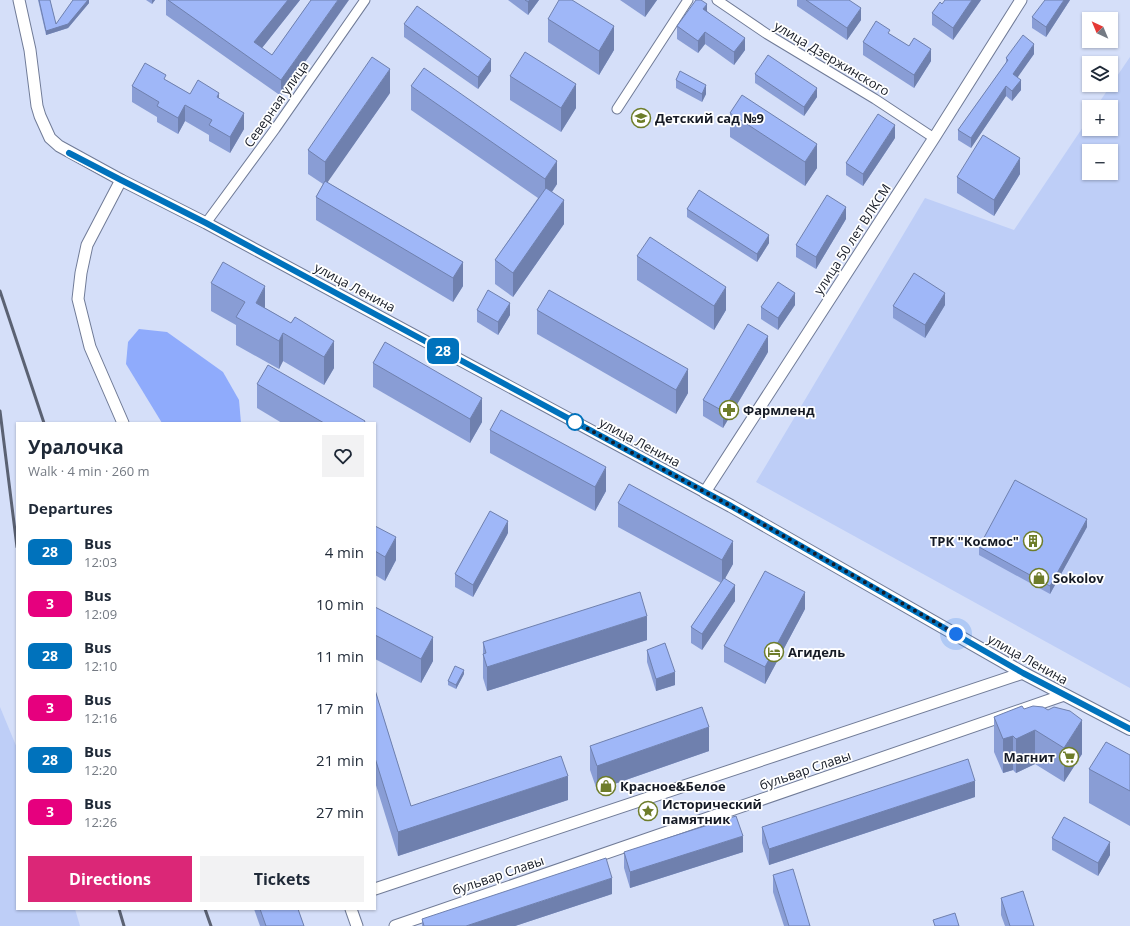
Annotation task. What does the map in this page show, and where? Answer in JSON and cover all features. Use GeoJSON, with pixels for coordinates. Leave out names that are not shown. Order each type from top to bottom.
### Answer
{"type":"FeatureCollection","features":[{"type":"Feature","properties":{"kind":"main road","name":"улица Ленина"},"geometry":{"type":"LineString","coordinates":[[705,492],[1023,673],[1130,729]]}},
{"type":"Feature","properties":{"kind":"street","name":"улица Ленина"},"geometry":{"type":"LineString","coordinates":[[19,0],[30,50],[37,106],[50,138],[59,146],[69,153],[206,223],[705,492]]}},
{"type":"Feature","properties":{"kind":"street","name":"Северная улица"},"geometry":{"type":"LineString","coordinates":[[206,223],[275,129],[365,0]]}},
{"type":"Feature","properties":{"kind":"street"},"geometry":{"type":"LineString","coordinates":[[617,109],[688,0]]}},
{"type":"Feature","properties":{"kind":"street","name":"улица Дзержинского"},"geometry":{"type":"LineString","coordinates":[[717,0],[767,34],[875,98],[934,138]]}},
{"type":"Feature","properties":{"kind":"street","name":"улица 50 лет ВЛКСМ"},"geometry":{"type":"LineString","coordinates":[[705,492],[934,138],[1021,0]]}},
{"type":"Feature","properties":{"kind":"street"},"geometry":{"type":"LineString","coordinates":[[121,180],[87,245],[81,273],[78,299],[90,347],[122,422]]}},
{"type":"Feature","properties":{"kind":"street","name":"бульвар Славы"},"geometry":{"type":"LineString","coordinates":[[376,889],[1023,673]]}},
{"type":"Feature","properties":{"kind":"street","name":"бульвар Славы"},"geometry":{"type":"LineString","coordinates":[[395,926],[1064,695]]}},
{"type":"Feature","properties":{"kind":"street"},"geometry":{"type":"LineString","coordinates":[[351,910],[357,926]]}},
{"type":"Feature","properties":{"kind":"shaded area"},"geometry":{"type":"Polygon","coordinates":[[[1130,57],[1130,688],[756,482],[925,198],[1014,230],[1082,128],[1082,136],[1118,136],[1118,100],[1101,100],[1106,92],[1118,92],[1118,75],[1130,57]]]}},
{"type":"Feature","properties":{"kind":"shaded area"},"geometry":{"type":"Polygon","coordinates":[[[139,329],[167,332],[223,372],[239,400],[241,422],[161,422],[126,364],[128,342],[139,329]]]}},
{"type":"Feature","properties":{"kind":"shaded area"},"geometry":{"type":"Polygon","coordinates":[[[0,707],[16,746],[16,910],[75,910],[80,926],[0,926],[0,707]]]}},
{"type":"Feature","properties":{"kind":"building"},"geometry":{"type":"Polygon","coordinates":[[[39,0],[50,0],[56,24],[73,0],[88,0],[68,24],[46,31],[39,0]]]}},
{"type":"Feature","properties":{"kind":"building"},"geometry":{"type":"Polygon","coordinates":[[[168,0],[288,0],[254,42],[272,55],[311,0],[338,0],[281,80],[168,0]]]}},
{"type":"Feature","properties":{"kind":"building"},"geometry":{"type":"Polygon","coordinates":[[[559,0],[572,0],[614,26],[599,51],[548,19],[559,0]]]}},
{"type":"Feature","properties":{"kind":"building"},"geometry":{"type":"Polygon","coordinates":[[[696,0],[701,0],[707,4],[703,9],[745,38],[734,52],[705,32],[698,41],[677,26],[696,0]]]}},
{"type":"Feature","properties":{"kind":"building"},"geometry":{"type":"Polygon","coordinates":[[[806,0],[849,0],[861,8],[847,28],[806,0]]]}},
{"type":"Feature","properties":{"kind":"building"},"geometry":{"type":"Polygon","coordinates":[[[945,0],[972,0],[953,28],[932,13],[940,2],[942,4],[945,0]]]}},
{"type":"Feature","properties":{"kind":"building"},"geometry":{"type":"Polygon","coordinates":[[[1045,0],[1064,0],[1046,27],[1032,17],[1045,0]]]}},
{"type":"Feature","properties":{"kind":"building"},"geometry":{"type":"Polygon","coordinates":[[[417,6],[491,59],[478,77],[404,24],[417,6]]]}},
{"type":"Feature","properties":{"kind":"building"},"geometry":{"type":"Polygon","coordinates":[[[876,21],[890,30],[888,33],[909,46],[914,38],[931,49],[914,75],[863,42],[876,21]]]}},
{"type":"Feature","properties":{"kind":"building"},"geometry":{"type":"Polygon","coordinates":[[[1023,35],[1034,44],[1013,74],[1021,80],[1012,91],[1006,86],[971,138],[958,130],[1008,60],[1006,58],[1023,35]]]}},
{"type":"Feature","properties":{"kind":"building"},"geometry":{"type":"Polygon","coordinates":[[[525,52],[576,84],[561,108],[510,76],[525,52]]]}},
{"type":"Feature","properties":{"kind":"building"},"geometry":{"type":"Polygon","coordinates":[[[768,55],[817,88],[804,107],[755,74],[768,55]]]}},
{"type":"Feature","properties":{"kind":"building"},"geometry":{"type":"Polygon","coordinates":[[[372,57],[390,69],[325,162],[308,150],[372,57]]]}},
{"type":"Feature","properties":{"kind":"building"},"geometry":{"type":"Polygon","coordinates":[[[145,63],[166,75],[164,79],[190,94],[198,80],[219,93],[217,97],[244,113],[230,137],[209,125],[212,120],[185,105],[178,118],[157,106],[159,102],[132,86],[145,63]]]}},
{"type":"Feature","properties":{"kind":"building"},"geometry":{"type":"Polygon","coordinates":[[[424,68],[557,161],[545,179],[411,86],[424,68]]]}},
{"type":"Feature","properties":{"kind":"building"},"geometry":{"type":"Polygon","coordinates":[[[680,71],[706,85],[702,94],[676,80],[680,71]]]}},
{"type":"Feature","properties":{"kind":"building"},"geometry":{"type":"Polygon","coordinates":[[[742,95],[817,144],[805,162],[730,113],[742,95]]]}},
{"type":"Feature","properties":{"kind":"building"},"geometry":{"type":"Polygon","coordinates":[[[878,114],[895,125],[863,174],[846,163],[878,114]]]}},
{"type":"Feature","properties":{"kind":"building"},"geometry":{"type":"Polygon","coordinates":[[[983,135],[1020,158],[994,200],[957,177],[983,135]]]}},
{"type":"Feature","properties":{"kind":"building"},"geometry":{"type":"Polygon","coordinates":[[[325,181],[463,262],[453,278],[316,197],[325,181]]]}},
{"type":"Feature","properties":{"kind":"building"},"geometry":{"type":"Polygon","coordinates":[[[546,188],[564,200],[513,273],[495,260],[546,188]]]}},
{"type":"Feature","properties":{"kind":"building"},"geometry":{"type":"Polygon","coordinates":[[[699,190],[769,235],[757,254],[687,209],[699,190]]]}},
{"type":"Feature","properties":{"kind":"building"},"geometry":{"type":"Polygon","coordinates":[[[827,195],[846,207],[816,257],[796,245],[827,195]]]}},
{"type":"Feature","properties":{"kind":"building"},"geometry":{"type":"Polygon","coordinates":[[[650,237],[726,287],[714,306],[637,256],[650,237]]]}},
{"type":"Feature","properties":{"kind":"building"},"geometry":{"type":"Polygon","coordinates":[[[223,262],[265,286],[256,303],[291,323],[295,317],[334,341],[324,357],[283,333],[279,341],[236,317],[245,302],[211,283],[223,262]]]}},
{"type":"Feature","properties":{"kind":"building"},"geometry":{"type":"Polygon","coordinates":[[[914,273],[945,293],[925,325],[893,306],[914,273]]]}},
{"type":"Feature","properties":{"kind":"building"},"geometry":{"type":"Polygon","coordinates":[[[778,282],[795,293],[778,318],[761,307],[778,282]]]}},
{"type":"Feature","properties":{"kind":"building"},"geometry":{"type":"Polygon","coordinates":[[[488,290],[510,303],[498,322],[477,310],[488,290]]]}},
{"type":"Feature","properties":{"kind":"building"},"geometry":{"type":"Polygon","coordinates":[[[549,290],[688,369],[676,390],[537,310],[549,290]]]}},
{"type":"Feature","properties":{"kind":"building"},"geometry":{"type":"Polygon","coordinates":[[[748,324],[768,336],[723,411],[703,400],[748,324]]]}},
{"type":"Feature","properties":{"kind":"building"},"geometry":{"type":"Polygon","coordinates":[[[385,342],[482,398],[470,419],[373,363],[385,342]]]}},
{"type":"Feature","properties":{"kind":"building"},"geometry":{"type":"Polygon","coordinates":[[[268,365],[365,421],[322,422],[257,384],[268,365]]]}},
{"type":"Feature","properties":{"kind":"building"},"geometry":{"type":"Polygon","coordinates":[[[501,410],[606,467],[595,487],[490,430],[501,410]]]}},
{"type":"Feature","properties":{"kind":"building","name":"ТРК \"Космос\""},"geometry":{"type":"Polygon","coordinates":[[[1015,480],[1087,519],[1050,586],[979,547],[1015,480]]]}},
{"type":"Feature","properties":{"kind":"building"},"geometry":{"type":"Polygon","coordinates":[[[629,484],[733,541],[722,560],[618,503],[629,484]]]}},
{"type":"Feature","properties":{"kind":"building"},"geometry":{"type":"Polygon","coordinates":[[[490,511],[508,521],[473,585],[455,574],[490,511]]]}},
{"type":"Feature","properties":{"kind":"building"},"geometry":{"type":"Polygon","coordinates":[[[376,527],[396,537],[385,557],[376,552],[376,527]]]}},
{"type":"Feature","properties":{"kind":"building"},"geometry":{"type":"Polygon","coordinates":[[[765,571],[805,592],[765,667],[724,646],[765,571]]]}},
{"type":"Feature","properties":{"kind":"building"},"geometry":{"type":"Polygon","coordinates":[[[724,578],[735,585],[702,634],[691,627],[724,578]]]}},
{"type":"Feature","properties":{"kind":"building"},"geometry":{"type":"Polygon","coordinates":[[[640,592],[647,616],[487,667],[483,654],[486,653],[483,642],[640,592]]]}},
{"type":"Feature","properties":{"kind":"building"},"geometry":{"type":"Polygon","coordinates":[[[376,608],[433,637],[421,659],[376,636],[376,608]]]}},
{"type":"Feature","properties":{"kind":"building"},"geometry":{"type":"Polygon","coordinates":[[[665,643],[675,672],[656,679],[647,650],[665,643]]]}},
{"type":"Feature","properties":{"kind":"building"},"geometry":{"type":"Polygon","coordinates":[[[455,666],[464,670],[456,685],[448,681],[455,666]]]}},
{"type":"Feature","properties":{"kind":"building"},"geometry":{"type":"Polygon","coordinates":[[[376,693],[411,806],[561,756],[568,776],[398,832],[376,761],[376,693]]]}},
{"type":"Feature","properties":{"kind":"building"},"geometry":{"type":"Polygon","coordinates":[[[1022,706],[1024,709],[1033,706],[1043,707],[1048,710],[1054,707],[1070,711],[1082,720],[1064,748],[1035,730],[1016,739],[1013,736],[1003,739],[994,717],[1022,706]]]}},
{"type":"Feature","properties":{"kind":"building"},"geometry":{"type":"Polygon","coordinates":[[[702,707],[709,727],[597,766],[590,746],[702,707]]]}},
{"type":"Feature","properties":{"kind":"building"},"geometry":{"type":"Polygon","coordinates":[[[1106,742],[1130,755],[1130,791],[1089,769],[1106,742]]]}},
{"type":"Feature","properties":{"kind":"building"},"geometry":{"type":"Polygon","coordinates":[[[968,759],[975,781],[769,849],[762,827],[968,759]]]}},
{"type":"Feature","properties":{"kind":"building"},"geometry":{"type":"Polygon","coordinates":[[[736,816],[743,836],[630,872],[624,852],[736,816]]]}},
{"type":"Feature","properties":{"kind":"building"},"geometry":{"type":"Polygon","coordinates":[[[1064,817],[1110,842],[1098,863],[1052,838],[1064,817]]]}},
{"type":"Feature","properties":{"kind":"building"},"geometry":{"type":"Polygon","coordinates":[[[606,858],[612,878],[466,926],[424,926],[422,919],[606,858]]]}},
{"type":"Feature","properties":{"kind":"building"},"geometry":{"type":"Polygon","coordinates":[[[793,869],[810,926],[789,926],[773,875],[793,869]]]}},
{"type":"Feature","properties":{"kind":"building"},"geometry":{"type":"Polygon","coordinates":[[[1023,891],[1034,926],[1010,926],[1001,898],[1023,891]]]}},
{"type":"Feature","properties":{"kind":"building"},"geometry":{"type":"Polygon","coordinates":[[[260,910],[298,910],[304,926],[266,926],[260,910]]]}},
{"type":"Feature","properties":{"kind":"building"},"geometry":{"type":"Polygon","coordinates":[[[955,913],[959,926],[935,926],[933,920],[955,913]]]}},
{"type":"Feature","properties":{"kind":"railway"},"geometry":{"type":"LineString","coordinates":[[0,291],[44,422]]}},
{"type":"Feature","properties":{"kind":"railway"},"geometry":{"type":"LineString","coordinates":[[0,411],[16,539]]}},
{"type":"Feature","properties":{"kind":"railway"},"geometry":{"type":"LineString","coordinates":[[119,910],[124,926]]}},
{"type":"Feature","properties":{"kind":"railway"},"geometry":{"type":"LineString","coordinates":[[205,910],[211,926]]}},
{"type":"Feature","properties":{"kind":"bus line","name":"28"},"geometry":{"type":"LineString","coordinates":[[69,153],[206,223],[731,506],[1023,673],[1130,729]]}},
{"type":"Feature","properties":{"kind":"place","name":"Детский сад №9"},"geometry":{"type":"Point","coordinates":[641,118]}},
{"type":"Feature","properties":{"kind":"place","name":"Фармленд"},"geometry":{"type":"Point","coordinates":[729,410]}},
{"type":"Feature","properties":{"kind":"place","name":"ТРК \"Космос\""},"geometry":{"type":"Point","coordinates":[1033,541]}},
{"type":"Feature","properties":{"kind":"place","name":"Sokolov"},"geometry":{"type":"Point","coordinates":[1039,578]}},
{"type":"Feature","properties":{"kind":"place","name":"Агидель"},"geometry":{"type":"Point","coordinates":[774,652]}},
{"type":"Feature","properties":{"kind":"place","name":"Магнит"},"geometry":{"type":"Point","coordinates":[1069,757]}},
{"type":"Feature","properties":{"kind":"place","name":"Красное&Белое"},"geometry":{"type":"Point","coordinates":[606,786]}},
{"type":"Feature","properties":{"kind":"place","name":"Исторический памятник"},"geometry":{"type":"Point","coordinates":[648,811]}},
{"type":"Feature","properties":{"kind":"route"},"geometry":{"type":"LineString","coordinates":[[575,422],[731,506],[956,634]]}}]}
